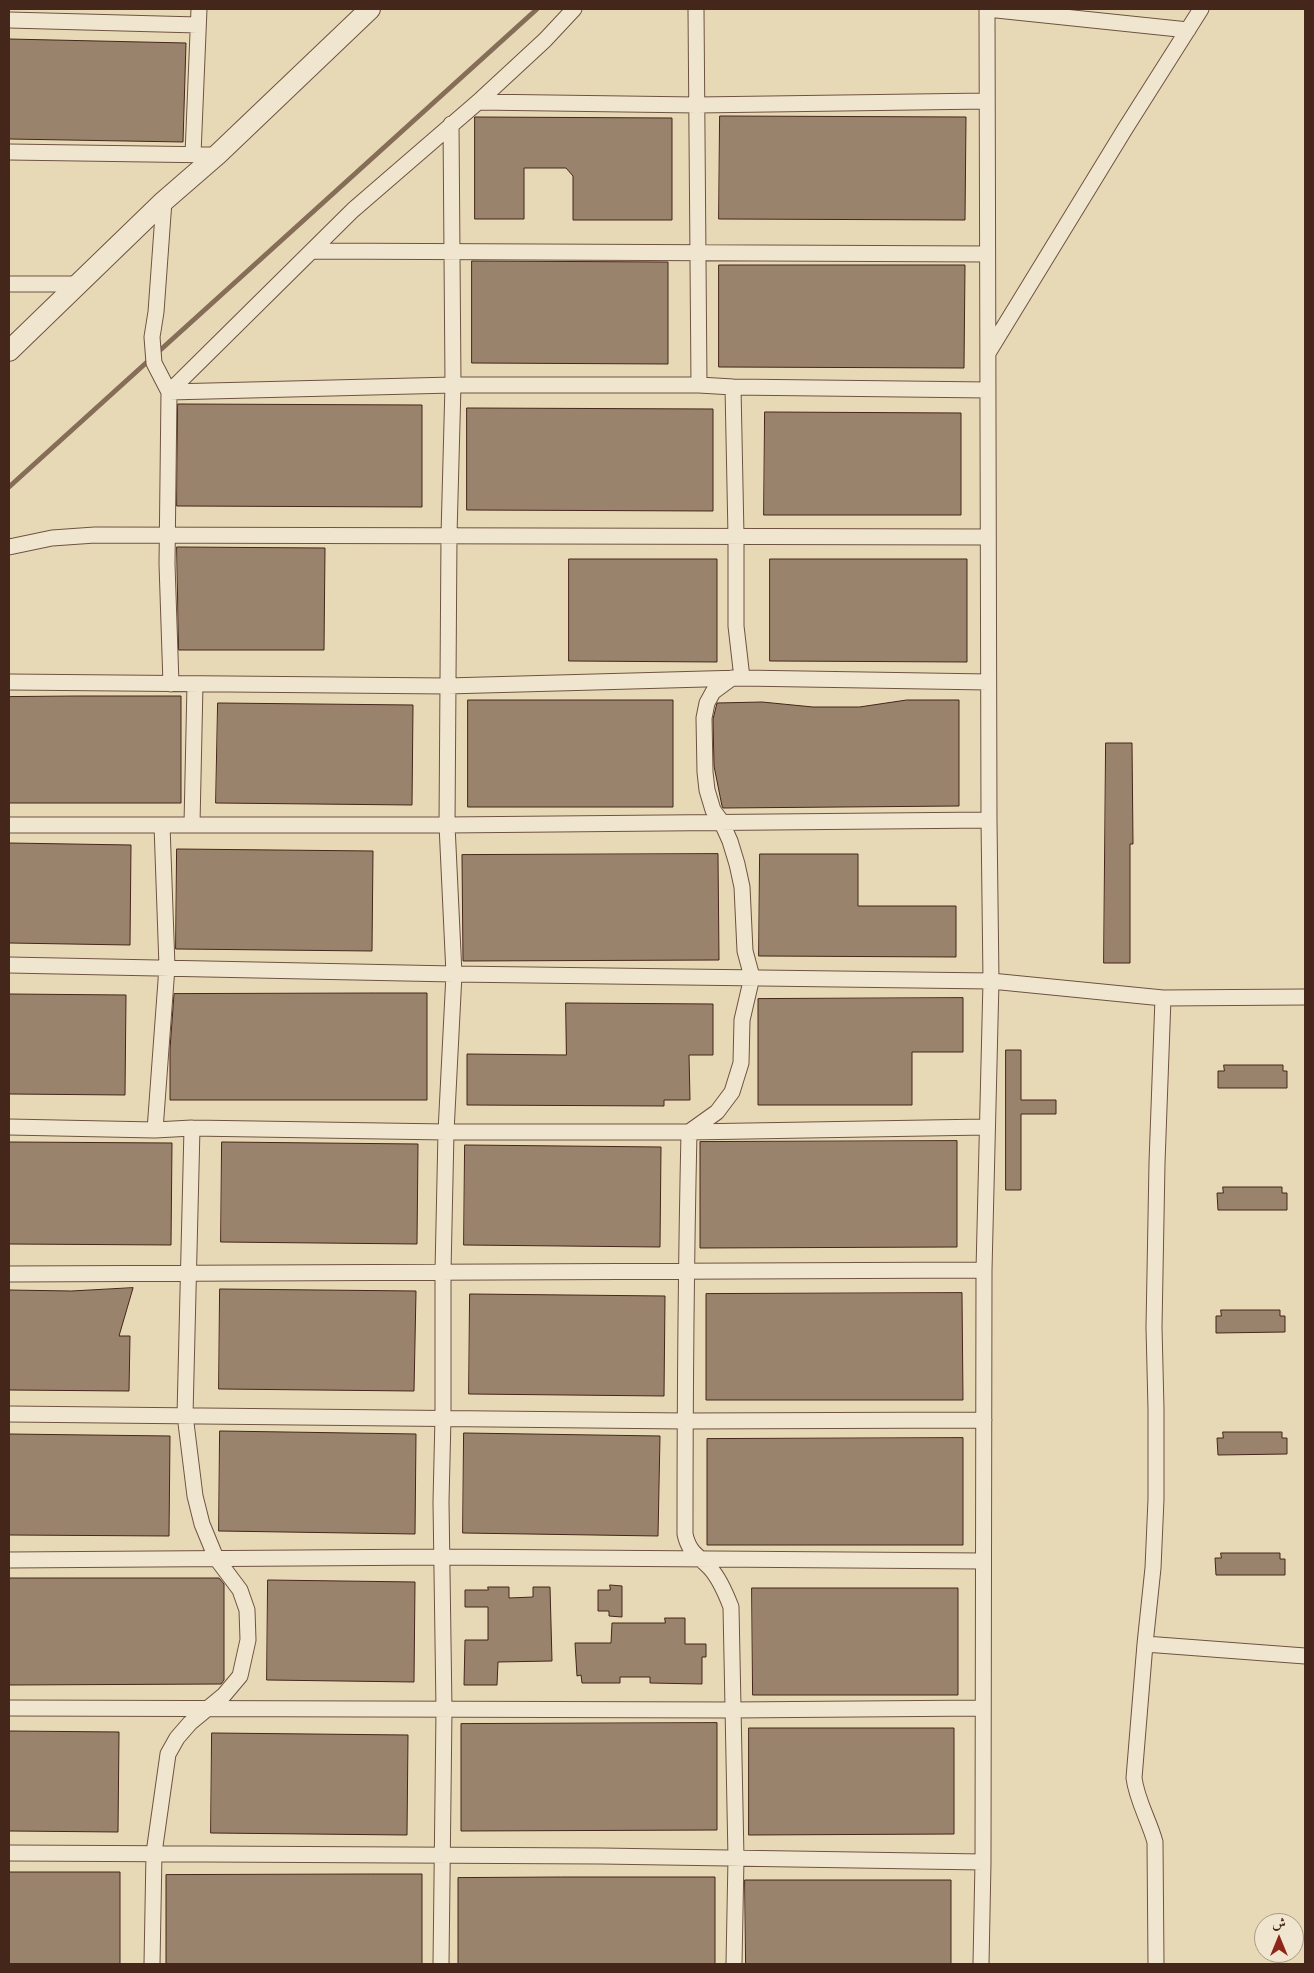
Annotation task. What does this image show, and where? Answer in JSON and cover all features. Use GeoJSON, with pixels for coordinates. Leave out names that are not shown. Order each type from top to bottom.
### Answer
{"type":"FeatureCollection","features":[{"type":"Feature","properties":{"kind":"street"},"geometry":{"type":"LineString","coordinates":[[193,154],[199,9]]}},
{"type":"Feature","properties":{"kind":"street"},"geometry":{"type":"LineString","coordinates":[[9,351],[164,201],[217,155],[370,9]]}},
{"type":"Feature","properties":{"kind":"street"},"geometry":{"type":"LineString","coordinates":[[169,392],[353,210],[478,102],[545,40],[574,9]]}},
{"type":"Feature","properties":{"kind":"street"},"geometry":{"type":"LineString","coordinates":[[696,9],[699,385]]}},
{"type":"Feature","properties":{"kind":"street"},"geometry":{"type":"LineString","coordinates":[[981,1964],[983,1862],[984,1270],[991,981],[988,682],[987,9],[1188,30]]}},
{"type":"Feature","properties":{"kind":"street"},"geometry":{"type":"LineString","coordinates":[[988,354],[1201,9]]}},
{"type":"Feature","properties":{"kind":"street"},"geometry":{"type":"LineString","coordinates":[[9,20],[198,25]]}},
{"type":"Feature","properties":{"kind":"street"},"geometry":{"type":"LineString","coordinates":[[478,102],[697,105],[987,101]]}},
{"type":"Feature","properties":{"kind":"street"},"geometry":{"type":"LineString","coordinates":[[441,1964],[444,1710],[442,1557],[443,1272],[446,1132],[454,974],[447,825],[449,535],[453,384],[451,124]]}},
{"type":"Feature","properties":{"kind":"street"},"geometry":{"type":"LineString","coordinates":[[9,152],[217,155]]}},
{"type":"Feature","properties":{"kind":"street"},"geometry":{"type":"LineString","coordinates":[[164,201],[156,312],[152,337],[154,363],[169,392],[167,535],[171,684]]}},
{"type":"Feature","properties":{"kind":"street"},"geometry":{"type":"LineString","coordinates":[[313,251],[987,254]]}},
{"type":"Feature","properties":{"kind":"street"},"geometry":{"type":"LineString","coordinates":[[9,284],[80,284]]}},
{"type":"Feature","properties":{"kind":"street"},"geometry":{"type":"LineString","coordinates":[[169,392],[453,384],[699,385],[988,390]]}},
{"type":"Feature","properties":{"kind":"street"},"geometry":{"type":"LineString","coordinates":[[733,387],[737,678]]}},
{"type":"Feature","properties":{"kind":"street"},"geometry":{"type":"LineString","coordinates":[[9,547],[52,538],[167,535],[988,537]]}},
{"type":"Feature","properties":{"kind":"street"},"geometry":{"type":"LineString","coordinates":[[689,1132],[718,1112],[732,1092],[741,1064],[742,1020],[752,977],[745,951],[742,887],[730,841],[714,810],[707,790],[705,772],[704,718],[707,703],[714,692],[737,678]]}},
{"type":"Feature","properties":{"kind":"street"},"geometry":{"type":"LineString","coordinates":[[9,682],[447,686],[737,678],[988,682]]}},
{"type":"Feature","properties":{"kind":"street"},"geometry":{"type":"LineString","coordinates":[[192,824],[195,684]]}},
{"type":"Feature","properties":{"kind":"street"},"geometry":{"type":"LineString","coordinates":[[9,825],[447,825],[989,820]]}},
{"type":"Feature","properties":{"kind":"street"},"geometry":{"type":"LineString","coordinates":[[155,1130],[167,968],[162,826]]}},
{"type":"Feature","properties":{"kind":"street"},"geometry":{"type":"LineString","coordinates":[[9,964],[454,974],[991,981],[1163,998],[1305,997]]}},
{"type":"Feature","properties":{"kind":"street"},"geometry":{"type":"LineString","coordinates":[[1156,1964],[1155,1842],[1136,1792],[1134,1778],[1153,1568],[1156,1499],[1154,1327],[1163,998]]}},
{"type":"Feature","properties":{"kind":"street"},"geometry":{"type":"LineString","coordinates":[[9,1127],[155,1130],[192,1128],[446,1132],[689,1132],[986,1127]]}},
{"type":"Feature","properties":{"kind":"street"},"geometry":{"type":"LineString","coordinates":[[152,1964],[154,1853],[168,1754],[177,1738],[205,1709],[224,1695],[240,1676],[248,1640],[247,1610],[240,1590],[216,1558],[202,1524],[195,1496],[185,1415],[192,1128]]}},
{"type":"Feature","properties":{"kind":"street"},"geometry":{"type":"LineString","coordinates":[[689,1132],[686,1270],[685,1534],[687,1545],[698,1559],[710,1568],[723,1587],[731,1607],[736,1858],[734,1964]]}},
{"type":"Feature","properties":{"kind":"street"},"geometry":{"type":"LineString","coordinates":[[9,1274],[984,1270]]}},
{"type":"Feature","properties":{"kind":"street"},"geometry":{"type":"LineString","coordinates":[[9,1414],[685,1420],[984,1420]]}},
{"type":"Feature","properties":{"kind":"street"},"geometry":{"type":"LineString","coordinates":[[9,1560],[442,1557],[983,1561]]}},
{"type":"Feature","properties":{"kind":"street"},"geometry":{"type":"LineString","coordinates":[[1145,1644],[1305,1656]]}},
{"type":"Feature","properties":{"kind":"street"},"geometry":{"type":"LineString","coordinates":[[9,1708],[732,1710],[983,1708]]}},
{"type":"Feature","properties":{"kind":"street"},"geometry":{"type":"LineString","coordinates":[[9,1853],[442,1855],[983,1862]]}},
{"type":"Feature","properties":{"kind":"building"},"geometry":{"type":"Polygon","coordinates":[[[9,39],[186,43],[183,142],[9,139],[9,39]]]}},
{"type":"Feature","properties":{"kind":"building"},"geometry":{"type":"Polygon","coordinates":[[[720,116],[966,117],[965,220],[719,219],[720,116]]]}},
{"type":"Feature","properties":{"kind":"building"},"geometry":{"type":"Polygon","coordinates":[[[475,117],[672,118],[672,220],[573,220],[573,176],[566,168],[524,168],[524,219],[475,219],[475,117]]]}},
{"type":"Feature","properties":{"kind":"building"},"geometry":{"type":"Polygon","coordinates":[[[472,261],[668,262],[668,364],[472,363],[472,261]]]}},
{"type":"Feature","properties":{"kind":"building"},"geometry":{"type":"Polygon","coordinates":[[[719,265],[965,265],[964,368],[719,367],[719,265]]]}},
{"type":"Feature","properties":{"kind":"building"},"geometry":{"type":"Polygon","coordinates":[[[178,404],[422,405],[422,507],[177,506],[178,404]]]}},
{"type":"Feature","properties":{"kind":"building"},"geometry":{"type":"Polygon","coordinates":[[[467,408],[713,409],[713,511],[467,510],[467,408]]]}},
{"type":"Feature","properties":{"kind":"building"},"geometry":{"type":"Polygon","coordinates":[[[765,412],[961,413],[961,515],[764,515],[765,412]]]}},
{"type":"Feature","properties":{"kind":"building"},"geometry":{"type":"Polygon","coordinates":[[[177,547],[325,548],[324,650],[179,650],[177,547]]]}},
{"type":"Feature","properties":{"kind":"building"},"geometry":{"type":"Polygon","coordinates":[[[569,559],[717,559],[717,662],[569,661],[569,559]]]}},
{"type":"Feature","properties":{"kind":"building"},"geometry":{"type":"Polygon","coordinates":[[[770,559],[967,559],[967,662],[770,661],[770,559]]]}},
{"type":"Feature","properties":{"kind":"building"},"geometry":{"type":"Polygon","coordinates":[[[181,696],[181,803],[9,803],[9,697],[181,696]]]}},
{"type":"Feature","properties":{"kind":"building"},"geometry":{"type":"Polygon","coordinates":[[[468,700],[673,700],[673,807],[468,807],[468,700]]]}},
{"type":"Feature","properties":{"kind":"building"},"geometry":{"type":"Polygon","coordinates":[[[907,700],[959,700],[959,806],[723,808],[714,766],[713,719],[717,703],[762,702],[813,707],[859,707],[907,700]]]}},
{"type":"Feature","properties":{"kind":"building"},"geometry":{"type":"Polygon","coordinates":[[[218,703],[413,705],[412,805],[216,803],[218,703]]]}},
{"type":"Feature","properties":{"kind":"building"},"geometry":{"type":"Polygon","coordinates":[[[1106,743],[1132,743],[1133,844],[1130,844],[1130,963],[1104,963],[1106,743]]]}},
{"type":"Feature","properties":{"kind":"building"},"geometry":{"type":"Polygon","coordinates":[[[9,843],[131,845],[130,945],[9,943],[9,843]]]}},
{"type":"Feature","properties":{"kind":"building"},"geometry":{"type":"Polygon","coordinates":[[[177,849],[373,851],[372,951],[176,949],[177,849]]]}},
{"type":"Feature","properties":{"kind":"building"},"geometry":{"type":"Polygon","coordinates":[[[718,854],[719,960],[463,961],[462,855],[718,854]]]}},
{"type":"Feature","properties":{"kind":"building"},"geometry":{"type":"Polygon","coordinates":[[[760,854],[858,854],[858,906],[956,906],[956,957],[759,956],[760,854]]]}},
{"type":"Feature","properties":{"kind":"building"},"geometry":{"type":"Polygon","coordinates":[[[427,993],[427,1100],[170,1100],[170,1049],[174,994],[427,993]]]}},
{"type":"Feature","properties":{"kind":"building"},"geometry":{"type":"Polygon","coordinates":[[[9,994],[126,995],[125,1095],[9,1094],[9,994]]]}},
{"type":"Feature","properties":{"kind":"building"},"geometry":{"type":"Polygon","coordinates":[[[963,998],[963,1052],[912,1052],[912,1105],[758,1105],[758,999],[963,998]]]}},
{"type":"Feature","properties":{"kind":"building"},"geometry":{"type":"Polygon","coordinates":[[[566,1003],[713,1004],[713,1055],[689,1055],[690,1100],[664,1100],[664,1106],[467,1105],[467,1054],[566,1055],[566,1003]]]}},
{"type":"Feature","properties":{"kind":"building"},"geometry":{"type":"Polygon","coordinates":[[[1006,1050],[1021,1050],[1021,1100],[1056,1100],[1056,1114],[1021,1114],[1021,1190],[1006,1190],[1006,1050]]]}},
{"type":"Feature","properties":{"kind":"building"},"geometry":{"type":"Polygon","coordinates":[[[1224,1065],[1283,1065],[1283,1071],[1287,1071],[1287,1088],[1218,1088],[1218,1071],[1224,1071],[1224,1065]]]}},
{"type":"Feature","properties":{"kind":"building"},"geometry":{"type":"Polygon","coordinates":[[[957,1141],[957,1247],[700,1248],[700,1142],[957,1141]]]}},
{"type":"Feature","properties":{"kind":"building"},"geometry":{"type":"Polygon","coordinates":[[[9,1142],[172,1143],[171,1245],[9,1244],[9,1142]]]}},
{"type":"Feature","properties":{"kind":"building"},"geometry":{"type":"Polygon","coordinates":[[[222,1142],[418,1144],[417,1244],[221,1242],[222,1142]]]}},
{"type":"Feature","properties":{"kind":"building"},"geometry":{"type":"Polygon","coordinates":[[[465,1145],[661,1147],[660,1247],[464,1245],[465,1145]]]}},
{"type":"Feature","properties":{"kind":"building"},"geometry":{"type":"Polygon","coordinates":[[[1223,1187],[1282,1187],[1282,1193],[1287,1193],[1287,1210],[1218,1210],[1217,1193],[1223,1193],[1223,1187]]]}},
{"type":"Feature","properties":{"kind":"building"},"geometry":{"type":"Polygon","coordinates":[[[133,1288],[119,1336],[130,1336],[129,1391],[9,1390],[9,1290],[71,1291],[133,1288]]]}},
{"type":"Feature","properties":{"kind":"building"},"geometry":{"type":"Polygon","coordinates":[[[220,1289],[416,1291],[414,1391],[219,1389],[220,1289]]]}},
{"type":"Feature","properties":{"kind":"building"},"geometry":{"type":"Polygon","coordinates":[[[962,1293],[963,1400],[706,1400],[706,1294],[962,1293]]]}},
{"type":"Feature","properties":{"kind":"building"},"geometry":{"type":"Polygon","coordinates":[[[470,1294],[665,1296],[664,1396],[469,1394],[470,1294]]]}},
{"type":"Feature","properties":{"kind":"building"},"geometry":{"type":"Polygon","coordinates":[[[1221,1310],[1280,1310],[1280,1316],[1285,1316],[1285,1332],[1216,1333],[1216,1316],[1221,1316],[1221,1310]]]}},
{"type":"Feature","properties":{"kind":"building"},"geometry":{"type":"Polygon","coordinates":[[[220,1431],[416,1434],[415,1534],[219,1531],[220,1431]]]}},
{"type":"Feature","properties":{"kind":"building"},"geometry":{"type":"Polygon","coordinates":[[[1223,1432],[1282,1432],[1282,1438],[1287,1438],[1287,1454],[1218,1455],[1217,1438],[1223,1438],[1223,1432]]]}},
{"type":"Feature","properties":{"kind":"building"},"geometry":{"type":"Polygon","coordinates":[[[464,1433],[660,1436],[658,1536],[463,1533],[464,1433]]]}},
{"type":"Feature","properties":{"kind":"building"},"geometry":{"type":"Polygon","coordinates":[[[9,1434],[170,1436],[169,1536],[9,1535],[9,1434]]]}},
{"type":"Feature","properties":{"kind":"building"},"geometry":{"type":"Polygon","coordinates":[[[963,1438],[963,1545],[707,1545],[707,1439],[963,1438]]]}},
{"type":"Feature","properties":{"kind":"building"},"geometry":{"type":"Polygon","coordinates":[[[1221,1553],[1280,1553],[1280,1559],[1285,1559],[1285,1575],[1216,1575],[1215,1558],[1221,1558],[1221,1553]]]}},
{"type":"Feature","properties":{"kind":"building"},"geometry":{"type":"Polygon","coordinates":[[[9,1578],[219,1578],[224,1584],[224,1680],[221,1684],[9,1685],[9,1578]]]}},
{"type":"Feature","properties":{"kind":"building"},"geometry":{"type":"Polygon","coordinates":[[[268,1580],[415,1582],[414,1682],[267,1680],[268,1580]]]}},
{"type":"Feature","properties":{"kind":"building"},"geometry":{"type":"Polygon","coordinates":[[[610,1585],[622,1586],[622,1617],[609,1616],[609,1611],[598,1611],[598,1590],[610,1590],[610,1585]]]}},
{"type":"Feature","properties":{"kind":"building"},"geometry":{"type":"Polygon","coordinates":[[[488,1587],[509,1587],[509,1598],[533,1597],[533,1587],[550,1587],[552,1661],[498,1662],[497,1685],[464,1685],[465,1640],[488,1640],[488,1607],[465,1607],[465,1590],[488,1590],[488,1587]]]}},
{"type":"Feature","properties":{"kind":"building"},"geometry":{"type":"Polygon","coordinates":[[[752,1588],[958,1588],[958,1695],[753,1695],[752,1588]]]}},
{"type":"Feature","properties":{"kind":"building"},"geometry":{"type":"Polygon","coordinates":[[[665,1618],[685,1618],[685,1644],[706,1644],[706,1657],[702,1657],[702,1684],[650,1683],[650,1677],[620,1677],[620,1683],[582,1683],[581,1675],[577,1676],[575,1643],[611,1643],[612,1623],[665,1623],[665,1618]]]}},
{"type":"Feature","properties":{"kind":"building"},"geometry":{"type":"Polygon","coordinates":[[[717,1723],[717,1830],[461,1831],[461,1724],[717,1723]]]}},
{"type":"Feature","properties":{"kind":"building"},"geometry":{"type":"Polygon","coordinates":[[[749,1728],[954,1728],[954,1834],[749,1835],[749,1728]]]}},
{"type":"Feature","properties":{"kind":"building"},"geometry":{"type":"Polygon","coordinates":[[[9,1731],[119,1732],[118,1832],[9,1831],[9,1731]]]}},
{"type":"Feature","properties":{"kind":"building"},"geometry":{"type":"Polygon","coordinates":[[[212,1733],[408,1735],[407,1835],[211,1833],[212,1733]]]}},
{"type":"Feature","properties":{"kind":"building"},"geometry":{"type":"Polygon","coordinates":[[[9,1872],[120,1872],[120,1964],[9,1964],[9,1872]]]}},
{"type":"Feature","properties":{"kind":"building"},"geometry":{"type":"Polygon","coordinates":[[[422,1874],[422,1964],[166,1964],[166,1875],[422,1874]]]}},
{"type":"Feature","properties":{"kind":"building"},"geometry":{"type":"Polygon","coordinates":[[[715,1877],[715,1964],[458,1964],[458,1878],[715,1877]]]}},
{"type":"Feature","properties":{"kind":"building"},"geometry":{"type":"Polygon","coordinates":[[[745,1880],[951,1880],[951,1964],[746,1964],[745,1880]]]}},
{"type":"Feature","properties":{"kind":"waterway"},"geometry":{"type":"LineString","coordinates":[[9,487],[537,9]]}}]}
